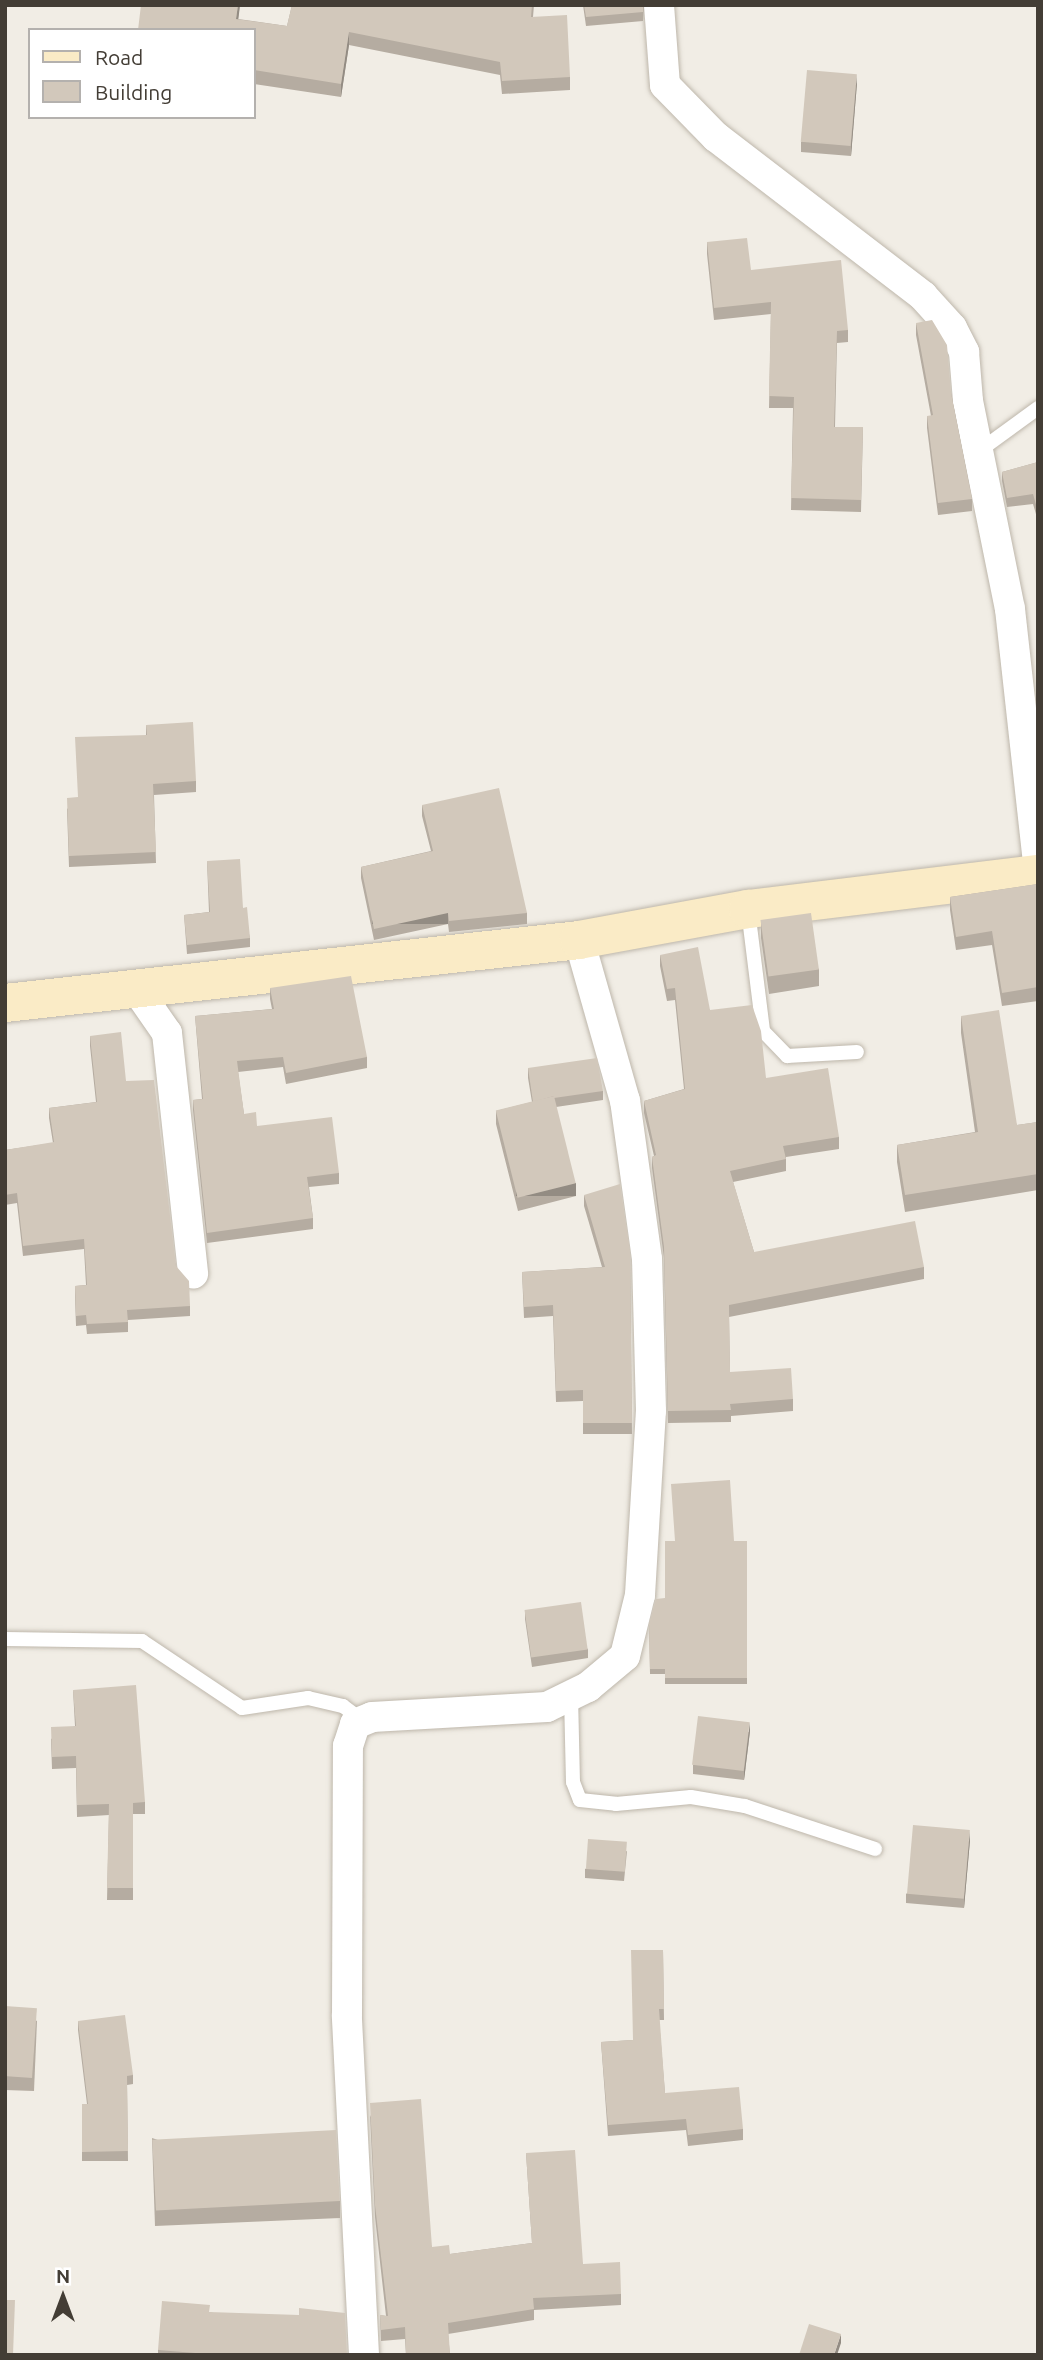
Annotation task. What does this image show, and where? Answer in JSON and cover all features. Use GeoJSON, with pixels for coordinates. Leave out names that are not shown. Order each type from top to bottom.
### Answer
{"type":"FeatureCollection","features":[{"type":"Feature","properties":{"kind":"street"},"geometry":{"type":"LineString","coordinates":[[659,5],[665,85],[716,136],[923,296],[952,328],[964,352],[979,451],[1010,609],[1038,861]]}},
{"type":"Feature","properties":{"kind":"street"},"geometry":{"type":"LineString","coordinates":[[5,1003],[579,940],[748,909],[1038,874]]}},
{"type":"Feature","properties":{"kind":"street"},"geometry":{"type":"LineString","coordinates":[[364,2355],[347,2015],[348,1746],[355,1724],[363,1721],[547,1707],[571,1695],[625,1656],[640,1595],[651,1411],[647,1259],[625,1101],[579,940]]}},
{"type":"Feature","properties":{"kind":"street"},"geometry":{"type":"LineString","coordinates":[[135,987],[167,1033],[193,1274]]}},
{"type":"Feature","properties":{"kind":"lane"},"geometry":{"type":"LineString","coordinates":[[979,451],[1038,408]]}},
{"type":"Feature","properties":{"kind":"lane"},"geometry":{"type":"LineString","coordinates":[[748,909],[763,1031],[787,1055],[857,1052]]}},
{"type":"Feature","properties":{"kind":"lane"},"geometry":{"type":"LineString","coordinates":[[5,1639],[142,1641],[242,1708],[308,1698],[343,1706],[363,1721]]}},
{"type":"Feature","properties":{"kind":"lane"},"geometry":{"type":"LineString","coordinates":[[571,1695],[573,1782],[580,1800],[616,1804],[691,1797],[745,1807],[876,1849]]}},
{"type":"Feature","properties":{"kind":"building"},"geometry":{"type":"Polygon","coordinates":[[[141,5],[238,5],[236,19],[287,26],[292,5],[532,5],[531,17],[567,15],[570,77],[502,81],[500,62],[349,32],[341,84],[256,70],[256,28],[138,28],[141,5]]]}},
{"type":"Feature","properties":{"kind":"building"},"geometry":{"type":"Polygon","coordinates":[[[584,5],[643,5],[643,12],[586,17],[584,5]]]}},
{"type":"Feature","properties":{"kind":"building"},"geometry":{"type":"Polygon","coordinates":[[[807,70],[857,74],[851,146],[801,142],[807,70]]]}},
{"type":"Feature","properties":{"kind":"building"},"geometry":{"type":"Polygon","coordinates":[[[747,238],[751,270],[841,260],[848,330],[837,331],[834,427],[863,427],[861,500],[791,498],[794,397],[769,396],[771,302],[714,308],[707,242],[747,238]]]}},
{"type":"Feature","properties":{"kind":"building"},"geometry":{"type":"Polygon","coordinates":[[[932,320],[947,345],[951,393],[972,499],[938,503],[927,416],[933,415],[916,323],[932,320]]]}},
{"type":"Feature","properties":{"kind":"building"},"geometry":{"type":"Polygon","coordinates":[[[1038,462],[1038,512],[1033,494],[1007,498],[1002,472],[1038,462]]]}},
{"type":"Feature","properties":{"kind":"building"},"geometry":{"type":"Polygon","coordinates":[[[193,722],[196,781],[153,784],[156,852],[69,856],[67,798],[78,797],[75,737],[147,735],[146,725],[193,722]]]}},
{"type":"Feature","properties":{"kind":"building"},"geometry":{"type":"Polygon","coordinates":[[[499,788],[527,913],[449,921],[448,913],[374,929],[361,867],[433,851],[422,805],[499,788]]]}},
{"type":"Feature","properties":{"kind":"building"},"geometry":{"type":"Polygon","coordinates":[[[240,859],[243,908],[247,907],[250,938],[187,945],[184,915],[210,912],[207,861],[240,859]]]}},
{"type":"Feature","properties":{"kind":"building"},"geometry":{"type":"Polygon","coordinates":[[[1038,884],[1038,987],[1002,993],[992,931],[956,937],[950,897],[1038,884]]]}},
{"type":"Feature","properties":{"kind":"building"},"geometry":{"type":"Polygon","coordinates":[[[811,913],[819,969],[768,977],[760,920],[811,913]]]}},
{"type":"Feature","properties":{"kind":"building"},"geometry":{"type":"Polygon","coordinates":[[[698,947],[710,1010],[752,1005],[761,1031],[766,1078],[828,1068],[839,1137],[783,1146],[786,1159],[730,1171],[754,1252],[915,1221],[924,1267],[729,1305],[730,1372],[791,1368],[793,1399],[730,1404],[731,1410],[668,1411],[664,1247],[652,1157],[656,1155],[644,1101],[685,1089],[675,988],[667,989],[660,955],[698,947]]]}},
{"type":"Feature","properties":{"kind":"building"},"geometry":{"type":"Polygon","coordinates":[[[351,976],[367,1057],[286,1073],[283,1057],[237,1061],[244,1114],[256,1112],[257,1126],[332,1117],[339,1173],[307,1177],[313,1218],[207,1233],[193,1100],[203,1099],[195,1016],[274,1009],[270,988],[351,976]]]}},
{"type":"Feature","properties":{"kind":"building"},"geometry":{"type":"Polygon","coordinates":[[[999,1010],[1017,1125],[1038,1122],[1038,1174],[905,1195],[897,1145],[978,1132],[961,1016],[999,1010]]]}},
{"type":"Feature","properties":{"kind":"building"},"geometry":{"type":"Polygon","coordinates":[[[121,1032],[126,1081],[154,1080],[176,1266],[189,1281],[190,1306],[127,1310],[128,1322],[87,1324],[86,1315],[76,1316],[75,1286],[87,1285],[84,1239],[23,1246],[17,1193],[5,1195],[5,1150],[54,1142],[49,1108],[97,1102],[90,1036],[121,1032]]]}},
{"type":"Feature","properties":{"kind":"building"},"geometry":{"type":"Polygon","coordinates":[[[597,1058],[603,1091],[554,1096],[533,1102],[528,1068],[597,1058]]]}},
{"type":"Feature","properties":{"kind":"building"},"geometry":{"type":"Polygon","coordinates":[[[554,1096],[576,1183],[518,1198],[496,1111],[554,1096]]]}},
{"type":"Feature","properties":{"kind":"building"},"geometry":{"type":"Polygon","coordinates":[[[620,1184],[630,1250],[632,1423],[583,1423],[583,1390],[556,1391],[553,1305],[524,1307],[522,1272],[605,1267],[584,1195],[620,1184]]]}},
{"type":"Feature","properties":{"kind":"building"},"geometry":{"type":"Polygon","coordinates":[[[730,1480],[734,1541],[747,1541],[747,1678],[665,1678],[665,1669],[650,1669],[649,1624],[656,1599],[665,1598],[665,1541],[675,1541],[671,1484],[730,1480]]]}},
{"type":"Feature","properties":{"kind":"building"},"geometry":{"type":"Polygon","coordinates":[[[581,1602],[588,1650],[531,1657],[525,1610],[581,1602]]]}},
{"type":"Feature","properties":{"kind":"building"},"geometry":{"type":"Polygon","coordinates":[[[136,1685],[145,1802],[133,1803],[133,1888],[107,1888],[109,1804],[77,1805],[76,1756],[52,1757],[51,1727],[76,1726],[73,1690],[136,1685]]]}},
{"type":"Feature","properties":{"kind":"building"},"geometry":{"type":"Polygon","coordinates":[[[698,1716],[750,1722],[744,1771],[692,1765],[698,1716]]]}},
{"type":"Feature","properties":{"kind":"building"},"geometry":{"type":"Polygon","coordinates":[[[913,1825],[970,1830],[964,1899],[907,1894],[913,1825]]]}},
{"type":"Feature","properties":{"kind":"building"},"geometry":{"type":"Polygon","coordinates":[[[588,1839],[627,1842],[625,1872],[586,1869],[588,1839]]]}},
{"type":"Feature","properties":{"kind":"building"},"geometry":{"type":"Polygon","coordinates":[[[631,1950],[663,1950],[664,2009],[659,2009],[665,2093],[739,2087],[743,2129],[688,2135],[686,2119],[608,2125],[601,2042],[633,2040],[631,1950]]]}},
{"type":"Feature","properties":{"kind":"building"},"geometry":{"type":"Polygon","coordinates":[[[5,2006],[37,2008],[32,2078],[5,2076],[5,2006]]]}},
{"type":"Feature","properties":{"kind":"building"},"geometry":{"type":"Polygon","coordinates":[[[125,2015],[133,2075],[127,2076],[128,2151],[82,2152],[82,2104],[88,2104],[78,2021],[125,2015]]]}},
{"type":"Feature","properties":{"kind":"building"},"geometry":{"type":"Polygon","coordinates":[[[421,2099],[432,2247],[449,2245],[450,2254],[532,2243],[526,2153],[575,2150],[583,2264],[620,2262],[621,2294],[533,2298],[534,2309],[448,2323],[450,2355],[406,2355],[405,2327],[381,2330],[380,2315],[388,2316],[375,2205],[370,2103],[421,2099]]]}},
{"type":"Feature","properties":{"kind":"building"},"geometry":{"type":"Polygon","coordinates":[[[336,2130],[340,2201],[156,2211],[152,2140],[336,2130]]]}},
{"type":"Feature","properties":{"kind":"building"},"geometry":{"type":"Polygon","coordinates":[[[5,2300],[15,2300],[13,2355],[5,2355],[5,2300]]]}},
{"type":"Feature","properties":{"kind":"building"},"geometry":{"type":"Polygon","coordinates":[[[162,2301],[210,2305],[209,2312],[299,2315],[299,2308],[345,2313],[347,2355],[220,2355],[158,2350],[162,2301]]]}},
{"type":"Feature","properties":{"kind":"building"},"geometry":{"type":"Polygon","coordinates":[[[809,2324],[841,2334],[834,2355],[799,2355],[809,2324]]]}}]}
